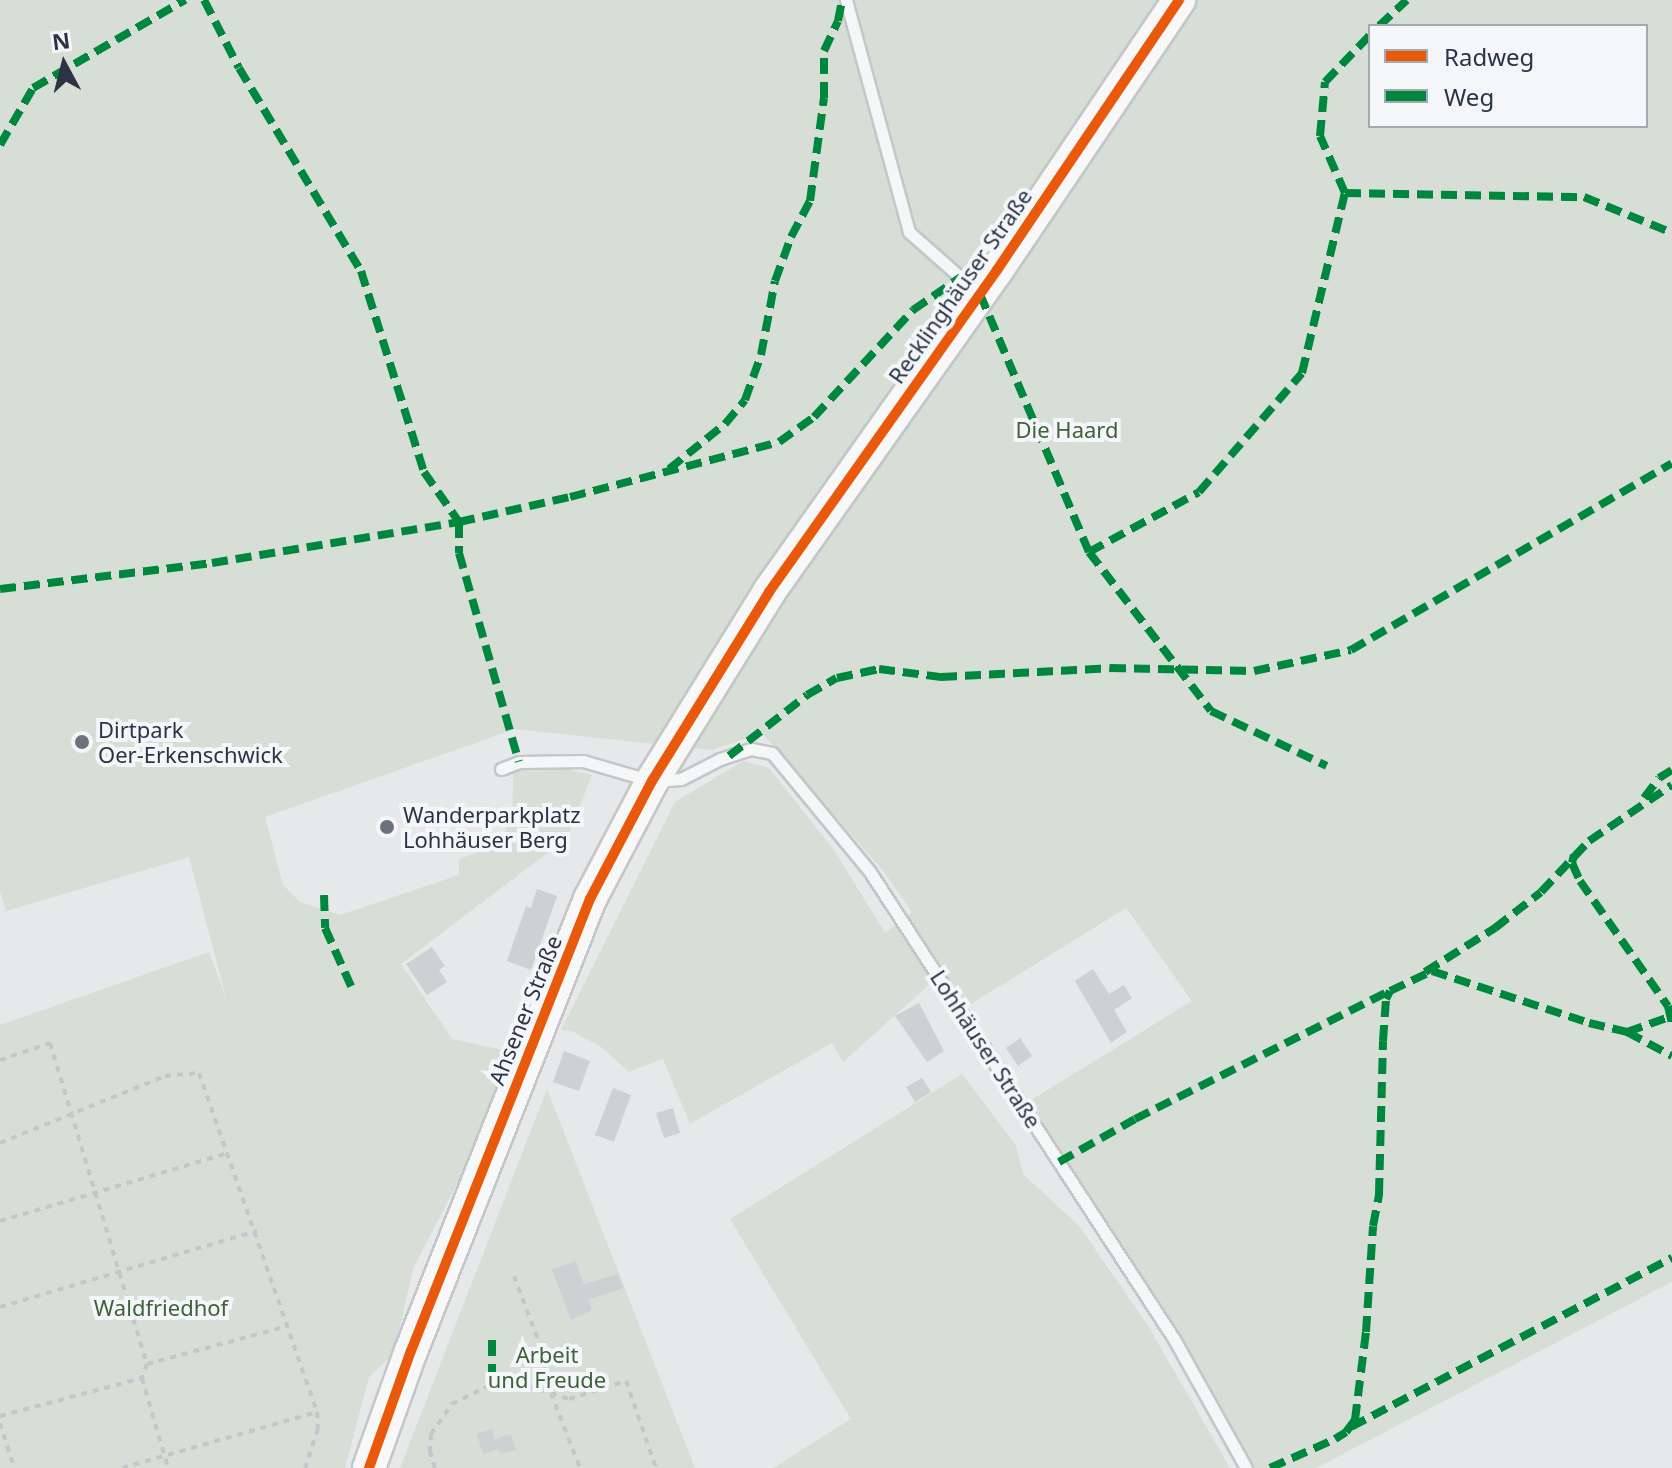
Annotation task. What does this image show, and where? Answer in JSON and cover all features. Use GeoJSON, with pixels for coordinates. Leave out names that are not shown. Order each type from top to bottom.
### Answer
{"type":"FeatureCollection","features":[{"type":"Feature","properties":{"kind":"main road","name":"Recklinghäuser Straße"},"geometry":{"type":"LineString","coordinates":[[769,592],[980,294],[1179,0]]}},
{"type":"Feature","properties":{"kind":"main road","name":"Ahsener Straße"},"geometry":{"type":"LineString","coordinates":[[369,1468],[411,1351],[590,899],[652,781],[769,592]]}},
{"type":"Feature","properties":{"kind":"lane"},"geometry":{"type":"LineString","coordinates":[[846,0],[909,232],[980,294]]}},
{"type":"Feature","properties":{"kind":"lane","name":"Lohhäuser Straße"},"geometry":{"type":"LineString","coordinates":[[652,781],[681,779],[720,759],[751,749],[772,753],[870,872],[1174,1339],[1246,1468]]}},
{"type":"Feature","properties":{"kind":"lane"},"geometry":{"type":"LineString","coordinates":[[501,769],[519,762],[583,761],[652,781]]}},
{"type":"Feature","properties":{"kind":"path"},"geometry":{"type":"LineString","coordinates":[[0,1060],[50,1043],[147,1364],[142,1378],[168,1468]]}},
{"type":"Feature","properties":{"kind":"path"},"geometry":{"type":"LineString","coordinates":[[0,1143],[165,1076],[199,1073],[257,1231],[317,1412],[318,1429],[305,1468]]}},
{"type":"Feature","properties":{"kind":"path"},"geometry":{"type":"LineString","coordinates":[[0,1221],[229,1153]]}},
{"type":"Feature","properties":{"kind":"path"},"geometry":{"type":"LineString","coordinates":[[0,1307],[257,1231]]}},
{"type":"Feature","properties":{"kind":"path"},"geometry":{"type":"LineString","coordinates":[[514,1276],[542,1350],[551,1393],[580,1468]]}},
{"type":"Feature","properties":{"kind":"path"},"geometry":{"type":"LineString","coordinates":[[147,1364],[289,1325]]}},
{"type":"Feature","properties":{"kind":"path"},"geometry":{"type":"LineString","coordinates":[[0,1416],[142,1378]]}},
{"type":"Feature","properties":{"kind":"path"},"geometry":{"type":"LineString","coordinates":[[435,1468],[430,1452],[431,1434],[452,1404],[492,1384],[516,1383],[569,1399],[626,1381],[656,1468]]}},
{"type":"Feature","properties":{"kind":"path"},"geometry":{"type":"LineString","coordinates":[[122,1468],[317,1412]]}},
{"type":"Feature","properties":{"kind":"path"},"geometry":{"type":"LineString","coordinates":[[0,1423],[14,1468]]}},
{"type":"Feature","properties":{"kind":"green space","name":"Die Haard"},"geometry":{"type":"Polygon","coordinates":[[[0,0],[1672,0],[1672,1282],[1316,1468],[1251,1468],[1177,1334],[1028,1102],[1192,1001],[1126,908],[966,1007],[941,974],[843,1062],[832,1043],[690,1124],[663,1059],[629,1072],[601,1047],[572,1031],[561,1030],[675,802],[743,761],[769,768],[834,850],[885,933],[912,912],[885,873],[762,733],[712,750],[515,729],[265,817],[283,885],[300,902],[340,915],[459,875],[459,859],[485,850],[502,838],[512,816],[514,757],[592,775],[567,838],[401,964],[452,1039],[512,1052],[467,1164],[413,1269],[394,1353],[369,1377],[345,1468],[0,1468],[0,1025],[209,952],[227,1001],[189,857],[6,911],[0,891],[0,0]]]}},
{"type":"Feature","properties":{"kind":"green space"},"geometry":{"type":"Polygon","coordinates":[[[962,1074],[1016,1146],[1023,1174],[1079,1226],[1147,1324],[1230,1468],[773,1468],[851,1419],[730,1219],[962,1074]]]}},
{"type":"Feature","properties":{"kind":"green space","name":"Arbeit und Freude"},"geometry":{"type":"Polygon","coordinates":[[[547,1089],[695,1468],[400,1468],[547,1089]]]}},
{"type":"Feature","properties":{"kind":"building"},"geometry":{"type":"Polygon","coordinates":[[[537,889],[557,896],[531,970],[507,961],[526,906],[531,908],[537,889]]]}},
{"type":"Feature","properties":{"kind":"building"},"geometry":{"type":"Polygon","coordinates":[[[432,947],[445,966],[439,970],[447,982],[427,995],[406,964],[432,947]]]}},
{"type":"Feature","properties":{"kind":"building"},"geometry":{"type":"Polygon","coordinates":[[[1093,969],[1109,994],[1124,985],[1132,998],[1114,1010],[1127,1032],[1111,1043],[1075,981],[1093,969]]]}},
{"type":"Feature","properties":{"kind":"building"},"geometry":{"type":"Polygon","coordinates":[[[919,1003],[944,1051],[927,1062],[895,1016],[919,1003]]]}},
{"type":"Feature","properties":{"kind":"building"},"geometry":{"type":"Polygon","coordinates":[[[1020,1038],[1032,1056],[1018,1066],[1006,1048],[1020,1038]]]}},
{"type":"Feature","properties":{"kind":"building"},"geometry":{"type":"Polygon","coordinates":[[[564,1051],[590,1061],[579,1091],[553,1082],[564,1051]]]}},
{"type":"Feature","properties":{"kind":"building"},"geometry":{"type":"Polygon","coordinates":[[[922,1078],[931,1092],[915,1102],[906,1087],[922,1078]]]}},
{"type":"Feature","properties":{"kind":"building"},"geometry":{"type":"Polygon","coordinates":[[[613,1088],[631,1095],[614,1142],[595,1135],[613,1088]]]}},
{"type":"Feature","properties":{"kind":"building"},"geometry":{"type":"Polygon","coordinates":[[[673,1108],[680,1133],[664,1138],[656,1113],[673,1108]]]}},
{"type":"Feature","properties":{"kind":"building"},"geometry":{"type":"Polygon","coordinates":[[[575,1261],[584,1284],[618,1274],[623,1288],[588,1300],[592,1310],[571,1320],[552,1270],[575,1261]]]}},
{"type":"Feature","properties":{"kind":"building"},"geometry":{"type":"Polygon","coordinates":[[[492,1429],[495,1439],[511,1434],[516,1450],[500,1454],[498,1449],[483,1454],[477,1434],[492,1429]]]}},
{"type":"Feature","properties":{"kind":"marked path"},"geometry":{"type":"LineString","coordinates":[[0,145],[33,88],[185,0]]}},
{"type":"Feature","properties":{"kind":"marked path"},"geometry":{"type":"LineString","coordinates":[[204,0],[239,68],[361,271],[424,472],[459,522],[459,553],[519,762]]}},
{"type":"Feature","properties":{"kind":"marked path"},"geometry":{"type":"LineString","coordinates":[[669,469],[725,424],[745,400],[761,355],[775,281],[791,237],[810,201],[824,98],[824,51],[838,21],[842,0]]}},
{"type":"Feature","properties":{"kind":"marked path"},"geometry":{"type":"LineString","coordinates":[[1381,24],[1407,0]]}},
{"type":"Feature","properties":{"kind":"marked path"},"geometry":{"type":"LineString","coordinates":[[1089,552],[1199,492],[1302,373],[1345,193],[1320,136],[1325,82],[1368,37]]}},
{"type":"Feature","properties":{"kind":"marked path"},"geometry":{"type":"LineString","coordinates":[[1345,193],[1584,197],[1672,233]]}},
{"type":"Feature","properties":{"kind":"marked path"},"geometry":{"type":"LineString","coordinates":[[0,589],[212,563],[459,522],[570,497],[779,442],[814,417],[913,310],[961,277]]}},
{"type":"Feature","properties":{"kind":"marked path"},"geometry":{"type":"LineString","coordinates":[[980,294],[1089,552],[1211,711],[1327,766]]}},
{"type":"Feature","properties":{"kind":"marked path"},"geometry":{"type":"LineString","coordinates":[[729,756],[807,695],[837,678],[879,669],[941,677],[1110,668],[1254,671],[1351,650],[1672,463]]}},
{"type":"Feature","properties":{"kind":"marked path"},"geometry":{"type":"LineString","coordinates":[[1644,798],[1659,778],[1672,770]]}},
{"type":"Feature","properties":{"kind":"marked path"},"geometry":{"type":"LineString","coordinates":[[1425,972],[1495,928],[1541,892],[1589,841],[1672,785]]}},
{"type":"Feature","properties":{"kind":"marked path"},"geometry":{"type":"LineString","coordinates":[[1574,855],[1572,863],[1580,881],[1668,1006],[1672,1023]]}},
{"type":"Feature","properties":{"kind":"marked path"},"geometry":{"type":"LineString","coordinates":[[324,895],[325,928],[351,986]]}},
{"type":"Feature","properties":{"kind":"marked path"},"geometry":{"type":"LineString","coordinates":[[1270,1468],[1335,1439],[1346,1432],[1355,1420],[1366,1332],[1373,1226],[1379,1194],[1383,1041],[1386,999],[1390,991],[1432,971],[1589,1023],[1627,1032],[1672,1056]]}},
{"type":"Feature","properties":{"kind":"marked path"},"geometry":{"type":"LineString","coordinates":[[1059,1162],[1135,1119],[1390,991]]}},
{"type":"Feature","properties":{"kind":"marked path"},"geometry":{"type":"LineString","coordinates":[[1627,1032],[1672,1016]]}},
{"type":"Feature","properties":{"kind":"marked path"},"geometry":{"type":"LineString","coordinates":[[1351,1427],[1672,1258]]}},
{"type":"Feature","properties":{"kind":"marked path"},"geometry":{"type":"LineString","coordinates":[[492,1340],[492,1384]]}},
{"type":"Feature","properties":{"kind":"cycle path"},"geometry":{"type":"LineString","coordinates":[[369,1468],[411,1351],[590,899],[652,781],[769,592],[997,270],[1179,0]]}},
{"type":"Feature","properties":{"kind":"place","name":"Dirtpark Oer-Erkenschwick"},"geometry":{"type":"Point","coordinates":[82,742]}},
{"type":"Feature","properties":{"kind":"place","name":"Wanderparkplatz Lohhäuser Berg"},"geometry":{"type":"Point","coordinates":[387,827]}},
{"type":"Feature","properties":{"kind":"park label","name":"Waldfriedhof"},"geometry":{"type":"Point","coordinates":[161,1308]}}]}
